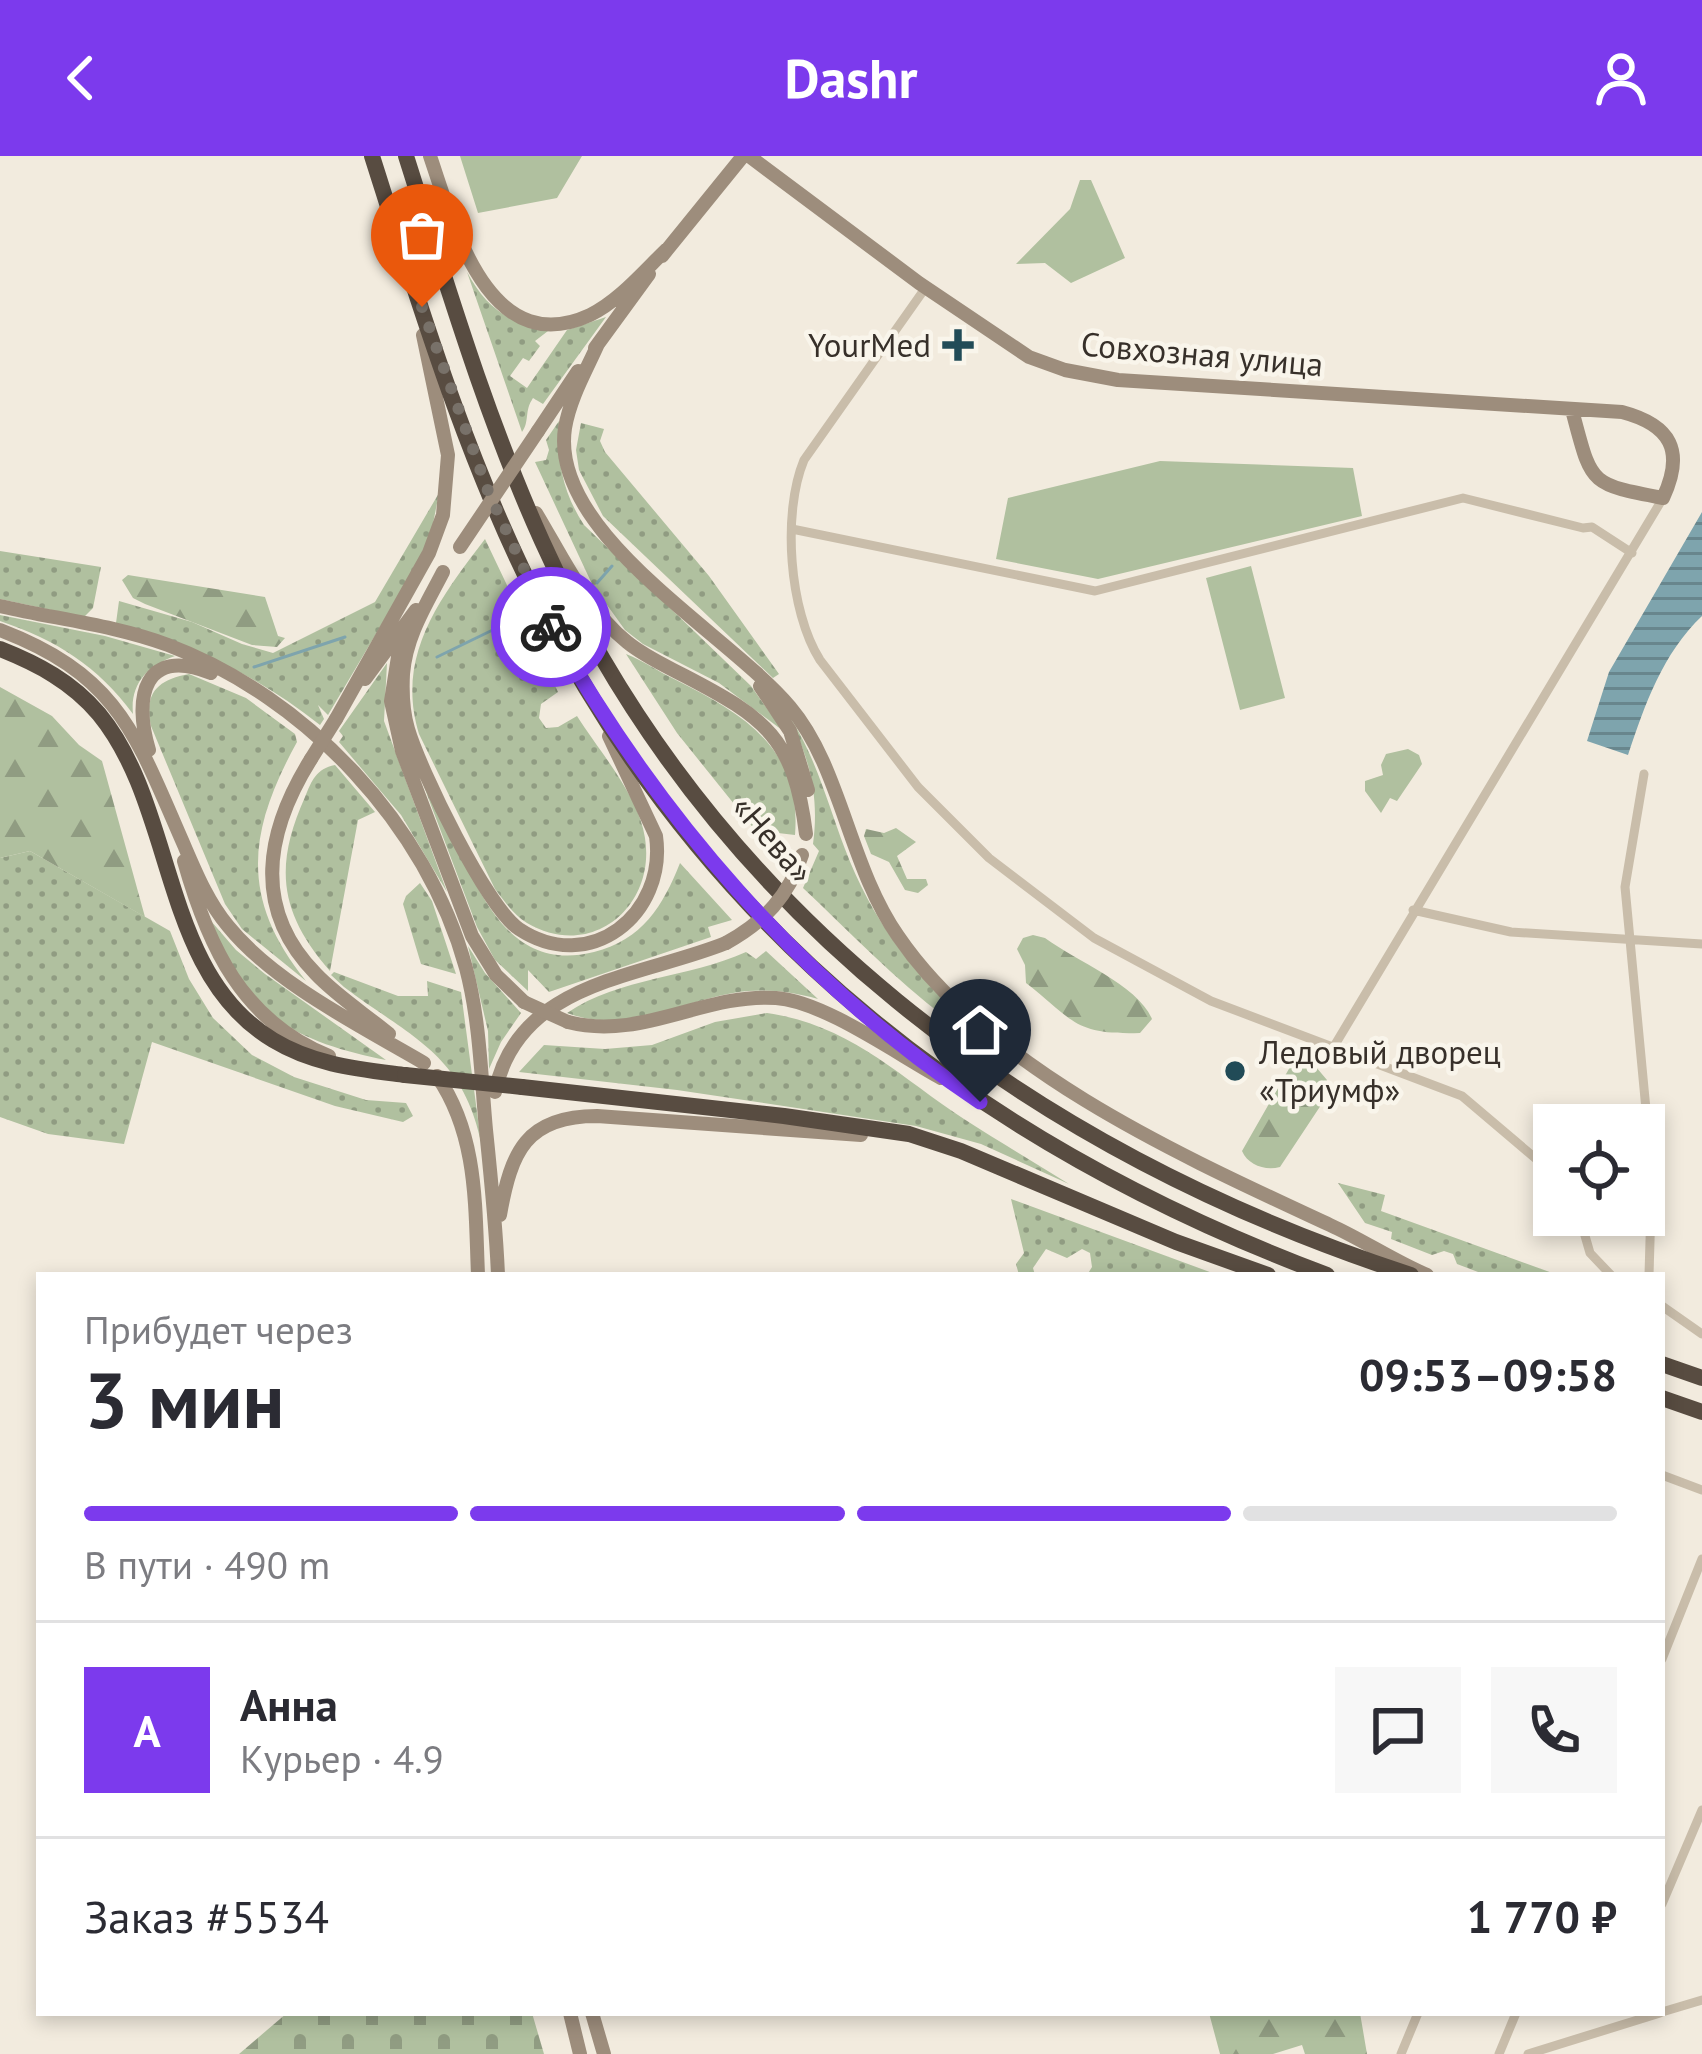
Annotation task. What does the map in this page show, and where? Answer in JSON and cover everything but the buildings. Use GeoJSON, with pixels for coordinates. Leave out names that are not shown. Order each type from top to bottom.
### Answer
{"type":"FeatureCollection","features":[{"type":"Feature","properties":{"kind":"highway","name":"«Нева»"},"geometry":{"type":"LineString","coordinates":[[372,156],[488,491],[543,612],[643,774],[719,871],[846,998],[954,1085],[1172,1212],[1320,1272]]}},
{"type":"Feature","properties":{"kind":"highway","name":"«Нева»"},"geometry":{"type":"LineString","coordinates":[[406,156],[514,475],[599,653],[665,756],[784,898],[881,990],[1004,1084],[1122,1152],[1244,1209],[1403,1272]]}},
{"type":"Feature","properties":{"kind":"highway"},"geometry":{"type":"LineString","coordinates":[[0,649],[66,683],[111,731],[137,784],[196,945],[214,981],[238,1012],[299,1054],[328,1064],[405,1075],[880,1128],[940,1143],[1260,1272]]}},
{"type":"Feature","properties":{"kind":"highway"},"geometry":{"type":"LineString","coordinates":[[1665,1365],[1702,1378]]}},
{"type":"Feature","properties":{"kind":"highway"},"geometry":{"type":"LineString","coordinates":[[1665,1399],[1702,1412]]}},
{"type":"Feature","properties":{"kind":"street"},"geometry":{"type":"LineString","coordinates":[[430,156],[479,278],[500,303],[527,319],[557,322],[590,315],[668,249]]}},
{"type":"Feature","properties":{"kind":"street"},"geometry":{"type":"LineString","coordinates":[[478,1272],[467,1141],[447,1090],[424,1063],[328,986],[302,958],[284,928],[273,890],[273,843],[287,801],[336,719],[419,607],[598,344],[668,249],[746,156]]}},
{"type":"Feature","properties":{"kind":"street","name":"Совхозная улица"},"geometry":{"type":"LineString","coordinates":[[746,156],[1029,357],[1100,378],[1622,412],[1654,424],[1672,448],[1675,459],[1663,498],[1333,1048]]}},
{"type":"Feature","properties":{"kind":"street"},"geometry":{"type":"LineString","coordinates":[[336,719],[429,553],[447,496],[445,430],[406,262]]}},
{"type":"Feature","properties":{"kind":"street"},"geometry":{"type":"LineString","coordinates":[[926,287],[804,460],[795,482],[799,611],[812,648],[910,779],[989,858],[1094,938],[1165,979],[1261,1022],[1462,1096],[1533,1155]]}},
{"type":"Feature","properties":{"kind":"street"},"geometry":{"type":"LineString","coordinates":[[598,344],[574,394],[565,429],[569,479],[582,506],[604,534],[780,696],[804,726],[823,762],[859,865],[883,913],[915,960],[961,1009],[1033,1064],[1192,1162],[1421,1272]]}},
{"type":"Feature","properties":{"kind":"street"},"geometry":{"type":"LineString","coordinates":[[1572,410],[1596,479],[1663,498]]}},
{"type":"Feature","properties":{"kind":"street"},"geometry":{"type":"LineString","coordinates":[[514,475],[575,578],[617,634],[745,709],[779,743],[799,783],[806,834]]}},
{"type":"Feature","properties":{"kind":"street"},"geometry":{"type":"LineString","coordinates":[[793,529],[1095,591],[1463,499],[1592,527],[1631,553]]}},
{"type":"Feature","properties":{"kind":"street"},"geometry":{"type":"LineString","coordinates":[[443,572],[407,646],[402,692],[409,731],[488,896],[522,932],[555,944],[604,938],[632,919],[652,888],[658,854],[656,836],[637,791],[574,668]]}},
{"type":"Feature","properties":{"kind":"street"},"geometry":{"type":"LineString","coordinates":[[0,607],[168,645],[221,669],[312,731],[385,811],[430,879],[466,970],[482,1061],[498,1272]]}},
{"type":"Feature","properties":{"kind":"street"},"geometry":{"type":"LineString","coordinates":[[419,607],[404,632],[393,668],[396,731],[472,936],[496,975],[524,1002],[568,1022],[614,1028],[747,999],[794,1000],[954,1085]]}},
{"type":"Feature","properties":{"kind":"street"},"geometry":{"type":"LineString","coordinates":[[491,1162],[496,1083],[530,1023],[575,992],[727,943],[787,892],[802,854],[808,792],[790,731],[761,687],[704,628]]}},
{"type":"Feature","properties":{"kind":"street"},"geometry":{"type":"LineString","coordinates":[[0,630],[65,660],[97,686],[139,742],[160,786]]}},
{"type":"Feature","properties":{"kind":"street"},"geometry":{"type":"LineString","coordinates":[[265,697],[195,666],[171,668],[152,678],[141,698],[140,716],[201,916],[237,988],[279,1029],[317,1051],[366,1070]]}},
{"type":"Feature","properties":{"kind":"street"},"geometry":{"type":"LineString","coordinates":[[1644,774],[1625,887],[1651,1157],[1649,1272]]}},
{"type":"Feature","properties":{"kind":"street"},"geometry":{"type":"LineString","coordinates":[[171,816],[201,883],[230,930],[287,977],[424,1063]]}},
{"type":"Feature","properties":{"kind":"street"},"geometry":{"type":"LineString","coordinates":[[1413,910],[1511,932],[1702,944]]}},
{"type":"Feature","properties":{"kind":"street"},"geometry":{"type":"LineString","coordinates":[[497,1256],[499,1222],[514,1159],[536,1132],[568,1117],[852,1133],[993,1166]]}},
{"type":"Feature","properties":{"kind":"street"},"geometry":{"type":"LineString","coordinates":[[1586,1236],[1590,1253],[1608,1272]]}},
{"type":"Feature","properties":{"kind":"street"},"geometry":{"type":"LineString","coordinates":[[1665,1308],[1702,1334]]}},
{"type":"Feature","properties":{"kind":"street"},"geometry":{"type":"LineString","coordinates":[[1665,1476],[1702,1490]]}},
{"type":"Feature","properties":{"kind":"street"},"geometry":{"type":"LineString","coordinates":[[1665,1651],[1702,1558]]}},
{"type":"Feature","properties":{"kind":"street"},"geometry":{"type":"LineString","coordinates":[[1665,1897],[1702,1810]]}},
{"type":"Feature","properties":{"kind":"street"},"geometry":{"type":"LineString","coordinates":[[1665,2012],[1702,2000]]}},
{"type":"Feature","properties":{"kind":"street"},"geometry":{"type":"LineString","coordinates":[[571,2016],[580,2054]]}},
{"type":"Feature","properties":{"kind":"street"},"geometry":{"type":"LineString","coordinates":[[593,2016],[604,2054]]}},
{"type":"Feature","properties":{"kind":"street"},"geometry":{"type":"LineString","coordinates":[[1401,2054],[1417,2016]]}},
{"type":"Feature","properties":{"kind":"street"},"geometry":{"type":"LineString","coordinates":[[1499,2054],[1515,2016]]}},
{"type":"Feature","properties":{"kind":"street"},"geometry":{"type":"LineString","coordinates":[[1609,2029],[1615,2016]]}},
{"type":"Feature","properties":{"kind":"street"},"geometry":{"type":"LineString","coordinates":[[1528,2054],[1651,2016]]}},
{"type":"Feature","properties":{"kind":"green space"},"geometry":{"type":"Polygon","coordinates":[[[460,156],[582,156],[557,198],[478,213],[460,156]]]}},
{"type":"Feature","properties":{"kind":"green space"},"geometry":{"type":"Polygon","coordinates":[[[1080,180],[1091,180],[1125,258],[1071,283],[1045,263],[1016,264],[1070,209],[1080,180]]]}},
{"type":"Feature","properties":{"kind":"green space"},"geometry":{"type":"Polygon","coordinates":[[[467,272],[500,312],[548,331],[535,341],[540,346],[529,361],[523,358],[510,376],[527,388],[567,330],[606,317],[543,404],[533,398],[522,432],[467,272]]]}},
{"type":"Feature","properties":{"kind":"green space"},"geometry":{"type":"Polygon","coordinates":[[[559,421],[563,475],[584,525],[751,686],[782,730],[719,683],[625,630],[592,584],[535,462],[546,460],[546,440],[559,421]]]}},
{"type":"Feature","properties":{"kind":"green space"},"geometry":{"type":"Polygon","coordinates":[[[581,423],[604,429],[600,441],[605,452],[709,576],[779,674],[773,678],[603,516],[579,470],[576,450],[581,423]]]}},
{"type":"Feature","properties":{"kind":"green space"},"geometry":{"type":"Polygon","coordinates":[[[1160,461],[1353,468],[1362,516],[1098,579],[996,559],[1008,498],[1160,461]]]}},
{"type":"Feature","properties":{"kind":"green space"},"geometry":{"type":"Polygon","coordinates":[[[439,493],[431,534],[412,573],[328,715],[318,705],[324,719],[320,725],[273,691],[223,664],[116,623],[119,601],[273,653],[375,602],[439,493]]]}},
{"type":"Feature","properties":{"kind":"green space"},"geometry":{"type":"Polygon","coordinates":[[[485,539],[558,692],[541,704],[539,718],[546,728],[577,716],[627,790],[641,822],[646,863],[640,886],[614,921],[595,931],[551,933],[527,923],[509,907],[495,889],[419,734],[413,706],[417,654],[438,606],[485,539]]]}},
{"type":"Feature","properties":{"kind":"green space"},"geometry":{"type":"Polygon","coordinates":[[[0,551],[101,567],[93,608],[84,617],[0,599],[0,551]]]}},
{"type":"Feature","properties":{"kind":"green space"},"geometry":{"type":"Polygon","coordinates":[[[1251,566],[1285,698],[1240,710],[1206,578],[1251,566]]]}},
{"type":"Feature","properties":{"kind":"green space"},"geometry":{"type":"Polygon","coordinates":[[[128,575],[265,597],[278,636],[285,638],[277,647],[252,645],[145,604],[133,598],[122,580],[128,575]]]}},
{"type":"Feature","properties":{"kind":"green space"},"geometry":{"type":"Polygon","coordinates":[[[0,615],[175,656],[142,678],[134,694],[133,714],[74,657],[0,621],[0,615]]]}},
{"type":"Feature","properties":{"kind":"green space"},"geometry":{"type":"Polygon","coordinates":[[[626,654],[724,706],[764,738],[789,779],[795,805],[795,835],[778,833],[786,858],[783,865],[677,733],[626,654]]]}},
{"type":"Feature","properties":{"kind":"green space"},"geometry":{"type":"Polygon","coordinates":[[[387,663],[384,721],[447,892],[401,815],[339,742],[343,736],[339,731],[387,663]]]}},
{"type":"Feature","properties":{"kind":"green space"},"geometry":{"type":"Polygon","coordinates":[[[189,674],[246,698],[295,734],[297,742],[268,805],[258,864],[269,921],[306,981],[242,929],[225,904],[151,726],[149,705],[155,690],[189,674]]]}},
{"type":"Feature","properties":{"kind":"green space"},"geometry":{"type":"Polygon","coordinates":[[[0,687],[52,716],[102,761],[145,917],[30,851],[0,858],[0,687]]]}},
{"type":"Feature","properties":{"kind":"green space"},"geometry":{"type":"Polygon","coordinates":[[[783,707],[811,758],[859,882],[893,941],[960,1016],[1014,1060],[929,1005],[803,888],[819,851],[813,844],[813,790],[805,756],[783,707]]]}},
{"type":"Feature","properties":{"kind":"green space"},"geometry":{"type":"Polygon","coordinates":[[[1408,749],[1419,755],[1422,764],[1397,801],[1390,798],[1381,813],[1365,791],[1365,781],[1383,775],[1386,754],[1408,749]]]}},
{"type":"Feature","properties":{"kind":"green space"},"geometry":{"type":"Polygon","coordinates":[[[414,760],[494,914],[525,944],[567,955],[594,952],[625,939],[658,907],[680,863],[732,920],[708,927],[711,937],[549,992],[528,970],[528,991],[495,960],[477,927],[414,760]]]}},
{"type":"Feature","properties":{"kind":"green space"},"geometry":{"type":"Polygon","coordinates":[[[335,765],[375,812],[358,820],[330,971],[300,929],[287,888],[286,867],[295,822],[310,785],[319,772],[335,765]]]}},
{"type":"Feature","properties":{"kind":"green space"},"geometry":{"type":"Polygon","coordinates":[[[896,828],[916,842],[897,856],[907,879],[926,879],[928,885],[918,893],[905,890],[889,862],[871,854],[864,836],[866,829],[884,833],[896,828]]]}},
{"type":"Feature","properties":{"kind":"green space"},"geometry":{"type":"Polygon","coordinates":[[[30,851],[170,931],[189,979],[213,1018],[252,1055],[294,1077],[366,1100],[406,1103],[413,1116],[403,1122],[335,1106],[152,1042],[124,1144],[48,1134],[0,1117],[0,858],[30,851]]]}},
{"type":"Feature","properties":{"kind":"green space"},"geometry":{"type":"Polygon","coordinates":[[[420,883],[432,901],[456,974],[421,964],[403,904],[420,883]]]}},
{"type":"Feature","properties":{"kind":"green space"},"geometry":{"type":"Polygon","coordinates":[[[205,914],[265,974],[386,1060],[327,1045],[275,1018],[239,981],[205,914]]]}},
{"type":"Feature","properties":{"kind":"green space"},"geometry":{"type":"Polygon","coordinates":[[[1033,935],[1120,984],[1152,1019],[1140,1033],[1118,1033],[1087,1028],[1065,1016],[1026,983],[1025,965],[1017,949],[1023,938],[1033,935]]]}},
{"type":"Feature","properties":{"kind":"green space"},"geometry":{"type":"Polygon","coordinates":[[[468,946],[521,1013],[489,1069],[488,1031],[468,946]]]}},
{"type":"Feature","properties":{"kind":"green space"},"geometry":{"type":"Polygon","coordinates":[[[766,951],[818,999],[755,991],[630,1019],[588,1019],[567,1013],[609,992],[746,952],[756,959],[766,951]]]}},
{"type":"Feature","properties":{"kind":"green space"},"geometry":{"type":"Polygon","coordinates":[[[334,972],[398,996],[428,996],[427,981],[461,992],[481,1142],[461,1087],[447,1067],[344,987],[331,975],[334,972]]]}},
{"type":"Feature","properties":{"kind":"green space"},"geometry":{"type":"Polygon","coordinates":[[[767,1013],[797,1019],[848,1040],[1069,1184],[981,1144],[916,1126],[519,1072],[544,1045],[605,1049],[652,1045],[715,1022],[767,1013]]]}},
{"type":"Feature","properties":{"kind":"green space"},"geometry":{"type":"Polygon","coordinates":[[[1290,1067],[1316,1067],[1327,1080],[1325,1099],[1280,1167],[1258,1166],[1242,1151],[1290,1067]]]}},
{"type":"Feature","properties":{"kind":"green space"},"geometry":{"type":"Polygon","coordinates":[[[1338,1183],[1385,1195],[1381,1211],[1550,1272],[1478,1272],[1457,1264],[1453,1254],[1432,1255],[1365,1223],[1338,1183]]]}},
{"type":"Feature","properties":{"kind":"green space"},"geometry":{"type":"Polygon","coordinates":[[[1011,1199],[1210,1272],[1089,1272],[1090,1253],[1082,1249],[1067,1258],[1046,1249],[1034,1272],[1018,1272],[1016,1264],[1024,1253],[1011,1199]]]}},
{"type":"Feature","properties":{"kind":"green space"},"geometry":{"type":"Polygon","coordinates":[[[283,2016],[533,2016],[544,2054],[239,2054],[283,2016]]]}},
{"type":"Feature","properties":{"kind":"green space"},"geometry":{"type":"Polygon","coordinates":[[[1210,2016],[1361,2016],[1367,2054],[1305,2054],[1302,2045],[1273,2054],[1220,2054],[1210,2016]]]}},
{"type":"Feature","properties":{"kind":"water"},"geometry":{"type":"Polygon","coordinates":[[[1702,512],[1702,616],[1666,663],[1628,755],[1587,741],[1609,672],[1702,512]]]}},
{"type":"Feature","properties":{"kind":"waterway"},"geometry":{"type":"LineString","coordinates":[[597,583],[612,566]]}},
{"type":"Feature","properties":{"kind":"waterway"},"geometry":{"type":"LineString","coordinates":[[437,657],[505,624],[519,625]]}},
{"type":"Feature","properties":{"kind":"waterway"},"geometry":{"type":"LineString","coordinates":[[254,667],[345,637]]}},
{"type":"Feature","properties":{"kind":"way so far"},"geometry":{"type":"LineString","coordinates":[[422,307],[488,491],[551,627]]}},
{"type":"Feature","properties":{"kind":"place","name":"YourMed"},"geometry":{"type":"Point","coordinates":[958,345]}},
{"type":"Feature","properties":{"kind":"place","name":"Ледовый дворец «Триумф»"},"geometry":{"type":"Point","coordinates":[1235,1071]}},
{"type":"Feature","properties":{"kind":"route"},"geometry":{"type":"LineString","coordinates":[[551,627],[643,774],[719,871],[860,1011],[980,1102]]}}]}
